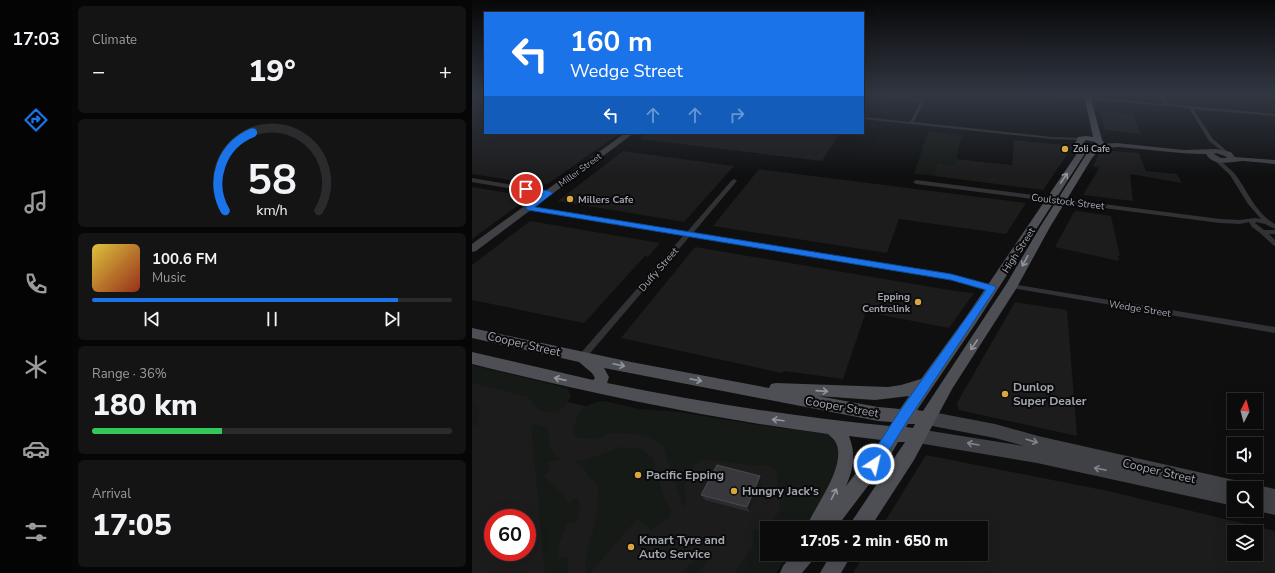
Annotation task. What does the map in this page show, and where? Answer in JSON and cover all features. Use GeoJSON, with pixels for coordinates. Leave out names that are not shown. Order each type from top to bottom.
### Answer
{"type":"FeatureCollection","features":[{"type":"Feature","properties":{"kind":"main road","name":"High Street"},"geometry":{"type":"LineString","coordinates":[[864,521],[908,454],[927,418],[1012,286],[1080,155],[1081,142],[1087,132],[1086,122]]}},
{"type":"Feature","properties":{"kind":"main road"},"geometry":{"type":"LineString","coordinates":[[1081,142],[1098,144],[1091,122]]}},
{"type":"Feature","properties":{"kind":"main road","name":"High Street"},"geometry":{"type":"LineString","coordinates":[[830,521],[878,458],[904,416],[994,285],[1098,144]]}},
{"type":"Feature","properties":{"kind":"main road","name":"Wedge Street"},"geometry":{"type":"LineString","coordinates":[[994,285],[1012,286]]}},
{"type":"Feature","properties":{"kind":"main road","name":"Cooper Street"},"geometry":{"type":"LineString","coordinates":[[472,333],[741,389],[878,414],[927,418]]}},
{"type":"Feature","properties":{"kind":"main road"},"geometry":{"type":"LineString","coordinates":[[582,357],[597,369],[602,377],[598,388]]}},
{"type":"Feature","properties":{"kind":"main road","name":"Cooper Street"},"geometry":{"type":"LineString","coordinates":[[472,358],[598,388],[697,407],[757,417],[918,436]]}},
{"type":"Feature","properties":{"kind":"main road"},"geometry":{"type":"LineString","coordinates":[[741,389],[821,390],[871,394],[904,392],[926,384]]}},
{"type":"Feature","properties":{"kind":"main road"},"geometry":{"type":"LineString","coordinates":[[819,521],[844,472],[846,452],[841,435],[830,426]]}},
{"type":"Feature","properties":{"kind":"main road"},"geometry":{"type":"LineString","coordinates":[[790,573],[796,561]]}},
{"type":"Feature","properties":{"kind":"main road"},"geometry":{"type":"LineString","coordinates":[[790,573],[799,561]]}},
{"type":"Feature","properties":{"kind":"main road"},"geometry":{"type":"LineString","coordinates":[[830,573],[838,561]]}},
{"type":"Feature","properties":{"kind":"street"},"geometry":{"type":"LineString","coordinates":[[899,122],[1081,142]]}},
{"type":"Feature","properties":{"kind":"street"},"geometry":{"type":"LineString","coordinates":[[1199,122],[1211,140],[1229,157],[1232,174]]}},
{"type":"Feature","properties":{"kind":"street","name":"Miller Street"},"geometry":{"type":"LineString","coordinates":[[472,249],[629,134]]}},
{"type":"Feature","properties":{"kind":"street"},"geometry":{"type":"LineString","coordinates":[[1211,140],[1213,156],[1232,174],[1250,203],[1272,224]]}},
{"type":"Feature","properties":{"kind":"street"},"geometry":{"type":"LineString","coordinates":[[1098,144],[1275,162]]}},
{"type":"Feature","properties":{"kind":"street"},"geometry":{"type":"LineString","coordinates":[[472,180],[549,193]]}},
{"type":"Feature","properties":{"kind":"street","name":"Duffy Street"},"geometry":{"type":"LineString","coordinates":[[582,357],[734,181]]}},
{"type":"Feature","properties":{"kind":"street","name":"Coulstock Street"},"geometry":{"type":"LineString","coordinates":[[916,182],[1220,221],[1240,222],[1255,220],[1272,224]]}},
{"type":"Feature","properties":{"kind":"street"},"geometry":{"type":"LineString","coordinates":[[1250,203],[1255,220],[1252,223],[1275,244]]}},
{"type":"Feature","properties":{"kind":"street","name":"Wedge Street"},"geometry":{"type":"LineString","coordinates":[[528,208],[994,285]]}},
{"type":"Feature","properties":{"kind":"street","name":"Coulstock Street"},"geometry":{"type":"LineString","coordinates":[[1220,221],[1267,232],[1275,232]]}},
{"type":"Feature","properties":{"kind":"street","name":"Wedge Street"},"geometry":{"type":"LineString","coordinates":[[1012,286],[1273,329]]}},
{"type":"Feature","properties":{"kind":"street","name":"Cooper Street"},"geometry":{"type":"LineString","coordinates":[[927,418],[995,431],[1038,443],[1227,486]]}},
{"type":"Feature","properties":{"kind":"street","name":"Cooper Street"},"geometry":{"type":"LineString","coordinates":[[918,436],[994,448],[1088,466],[1227,496]]}},
{"type":"Feature","properties":{"kind":"street"},"geometry":{"type":"LineString","coordinates":[[1263,494],[1275,497]]}},
{"type":"Feature","properties":{"kind":"street"},"geometry":{"type":"LineString","coordinates":[[1263,504],[1275,507]]}},
{"type":"Feature","properties":{"kind":"shaded area"},"geometry":{"type":"Polygon","coordinates":[[[472,122],[484,122],[484,134],[619,134],[549,183],[542,185],[472,174],[472,122]]]}},
{"type":"Feature","properties":{"kind":"shaded area"},"geometry":{"type":"Polygon","coordinates":[[[1103,122],[1136,122],[1141,134],[1105,130],[1103,122]]]}},
{"type":"Feature","properties":{"kind":"shaded area"},"geometry":{"type":"Polygon","coordinates":[[[928,131],[962,135],[955,165],[937,163],[934,176],[914,174],[928,131]]]}},
{"type":"Feature","properties":{"kind":"shaded area"},"geometry":{"type":"Polygon","coordinates":[[[646,134],[839,134],[822,161],[639,139],[646,134]]]}},
{"type":"Feature","properties":{"kind":"shaded area"},"geometry":{"type":"Polygon","coordinates":[[[1014,140],[1073,146],[1043,190],[934,176],[937,163],[955,165],[956,159],[1012,165],[1014,140]]]}},
{"type":"Feature","properties":{"kind":"shaded area"},"geometry":{"type":"Polygon","coordinates":[[[1101,150],[1139,153],[1146,171],[1177,174],[1182,183],[1130,174],[1133,201],[1083,195],[1099,168],[1093,166],[1101,150]]]}},
{"type":"Feature","properties":{"kind":"shaded area"},"geometry":{"type":"Polygon","coordinates":[[[623,151],[734,166],[684,222],[558,201],[623,151]]]}},
{"type":"Feature","properties":{"kind":"shaded area"},"geometry":{"type":"Polygon","coordinates":[[[759,169],[1026,203],[1006,234],[899,219],[887,253],[713,226],[759,169]]]}},
{"type":"Feature","properties":{"kind":"shaded area"},"geometry":{"type":"Polygon","coordinates":[[[472,187],[527,196],[527,199],[472,239],[472,187]]]}},
{"type":"Feature","properties":{"kind":"shaded area"},"geometry":{"type":"Polygon","coordinates":[[[1077,211],[1111,216],[1120,256],[1118,256],[1119,261],[1055,247],[1074,212],[1077,211]]]}},
{"type":"Feature","properties":{"kind":"shaded area"},"geometry":{"type":"Polygon","coordinates":[[[530,221],[660,243],[648,257],[645,256],[584,323],[472,300],[472,265],[530,221]]]}},
{"type":"Feature","properties":{"kind":"shaded area"},"geometry":{"type":"Polygon","coordinates":[[[695,247],[974,293],[949,328],[866,312],[843,379],[784,371],[782,373],[621,338],[695,247]]]}},
{"type":"Feature","properties":{"kind":"shaded area"},"geometry":{"type":"Polygon","coordinates":[[[1015,302],[1067,310],[1077,436],[959,410],[957,403],[1015,302]]]}},
{"type":"Feature","properties":{"kind":"shaded area"},"geometry":{"type":"Polygon","coordinates":[[[472,365],[567,388],[571,395],[565,406],[558,411],[549,412],[538,410],[528,397],[472,383],[472,365]]]}},
{"type":"Feature","properties":{"kind":"shaded area","name":"Pacific Epping"},"geometry":{"type":"Polygon","coordinates":[[[472,380],[795,455],[815,494],[777,521],[760,521],[760,561],[763,561],[755,573],[472,573],[472,380]]]}},
{"type":"Feature","properties":{"kind":"shaded area"},"geometry":{"type":"Polygon","coordinates":[[[604,401],[639,409],[679,412],[752,424],[828,434],[839,440],[839,476],[811,521],[772,521],[780,510],[776,469],[764,465],[753,466],[704,459],[695,465],[684,487],[687,501],[683,507],[663,446],[650,438],[635,434],[612,433],[593,439],[577,438],[573,432],[579,414],[586,406],[604,401]]]}},
{"type":"Feature","properties":{"kind":"shaded area"},"geometry":{"type":"Polygon","coordinates":[[[537,424],[548,428],[549,446],[557,457],[563,459],[547,463],[551,470],[544,476],[565,497],[568,504],[578,497],[580,509],[576,522],[567,524],[560,541],[557,559],[568,556],[568,573],[545,573],[532,435],[532,426],[537,424]]]}},
{"type":"Feature","properties":{"kind":"shaded area"},"geometry":{"type":"Polygon","coordinates":[[[621,447],[641,449],[652,457],[664,497],[671,511],[668,520],[659,523],[652,531],[637,519],[590,573],[586,573],[585,565],[587,550],[598,511],[598,485],[574,460],[582,461],[621,447]]]}},
{"type":"Feature","properties":{"kind":"shaded area"},"geometry":{"type":"Polygon","coordinates":[[[926,455],[1108,491],[1250,525],[1227,525],[1227,561],[1263,561],[1263,528],[1275,531],[1275,573],[853,573],[861,561],[988,561],[988,521],[885,521],[926,455]]]}},
{"type":"Feature","properties":{"kind":"shaded area"},"geometry":{"type":"Polygon","coordinates":[[[760,529],[760,561],[784,561],[776,573],[735,573],[754,544],[752,531],[760,529]]]}},
{"type":"Feature","properties":{"kind":"shaded area"},"geometry":{"type":"Polygon","coordinates":[[[700,558],[709,558],[699,573],[681,573],[692,562],[700,558]]]}},
{"type":"Feature","properties":{"kind":"building","name":"Hungry Jack's"},"geometry":{"type":"Polygon","coordinates":[[[717,465],[760,476],[747,507],[701,495],[717,465]]]}},
{"type":"Feature","properties":{"kind":"place","name":"Zoli Cafe"},"geometry":{"type":"Point","coordinates":[1065,149]}},
{"type":"Feature","properties":{"kind":"place","name":"Millers Cafe"},"geometry":{"type":"Point","coordinates":[570,199]}},
{"type":"Feature","properties":{"kind":"place","name":"Epping Centrelink"},"geometry":{"type":"Point","coordinates":[918,302]}},
{"type":"Feature","properties":{"kind":"place","name":"Dunlop Super Dealer"},"geometry":{"type":"Point","coordinates":[1005,394]}},
{"type":"Feature","properties":{"kind":"place","name":"Pacific Epping"},"geometry":{"type":"Point","coordinates":[638,475]}},
{"type":"Feature","properties":{"kind":"place","name":"Hungry Jack's"},"geometry":{"type":"Point","coordinates":[734,491]}},
{"type":"Feature","properties":{"kind":"place","name":"Kmart Tyre and Auto Service"},"geometry":{"type":"Point","coordinates":[631,547]}},
{"type":"Feature","properties":{"kind":"route"},"geometry":{"type":"LineString","coordinates":[[526,189],[549,193],[528,208],[951,277],[992,288],[904,416],[883,452],[874,464]]}}]}
